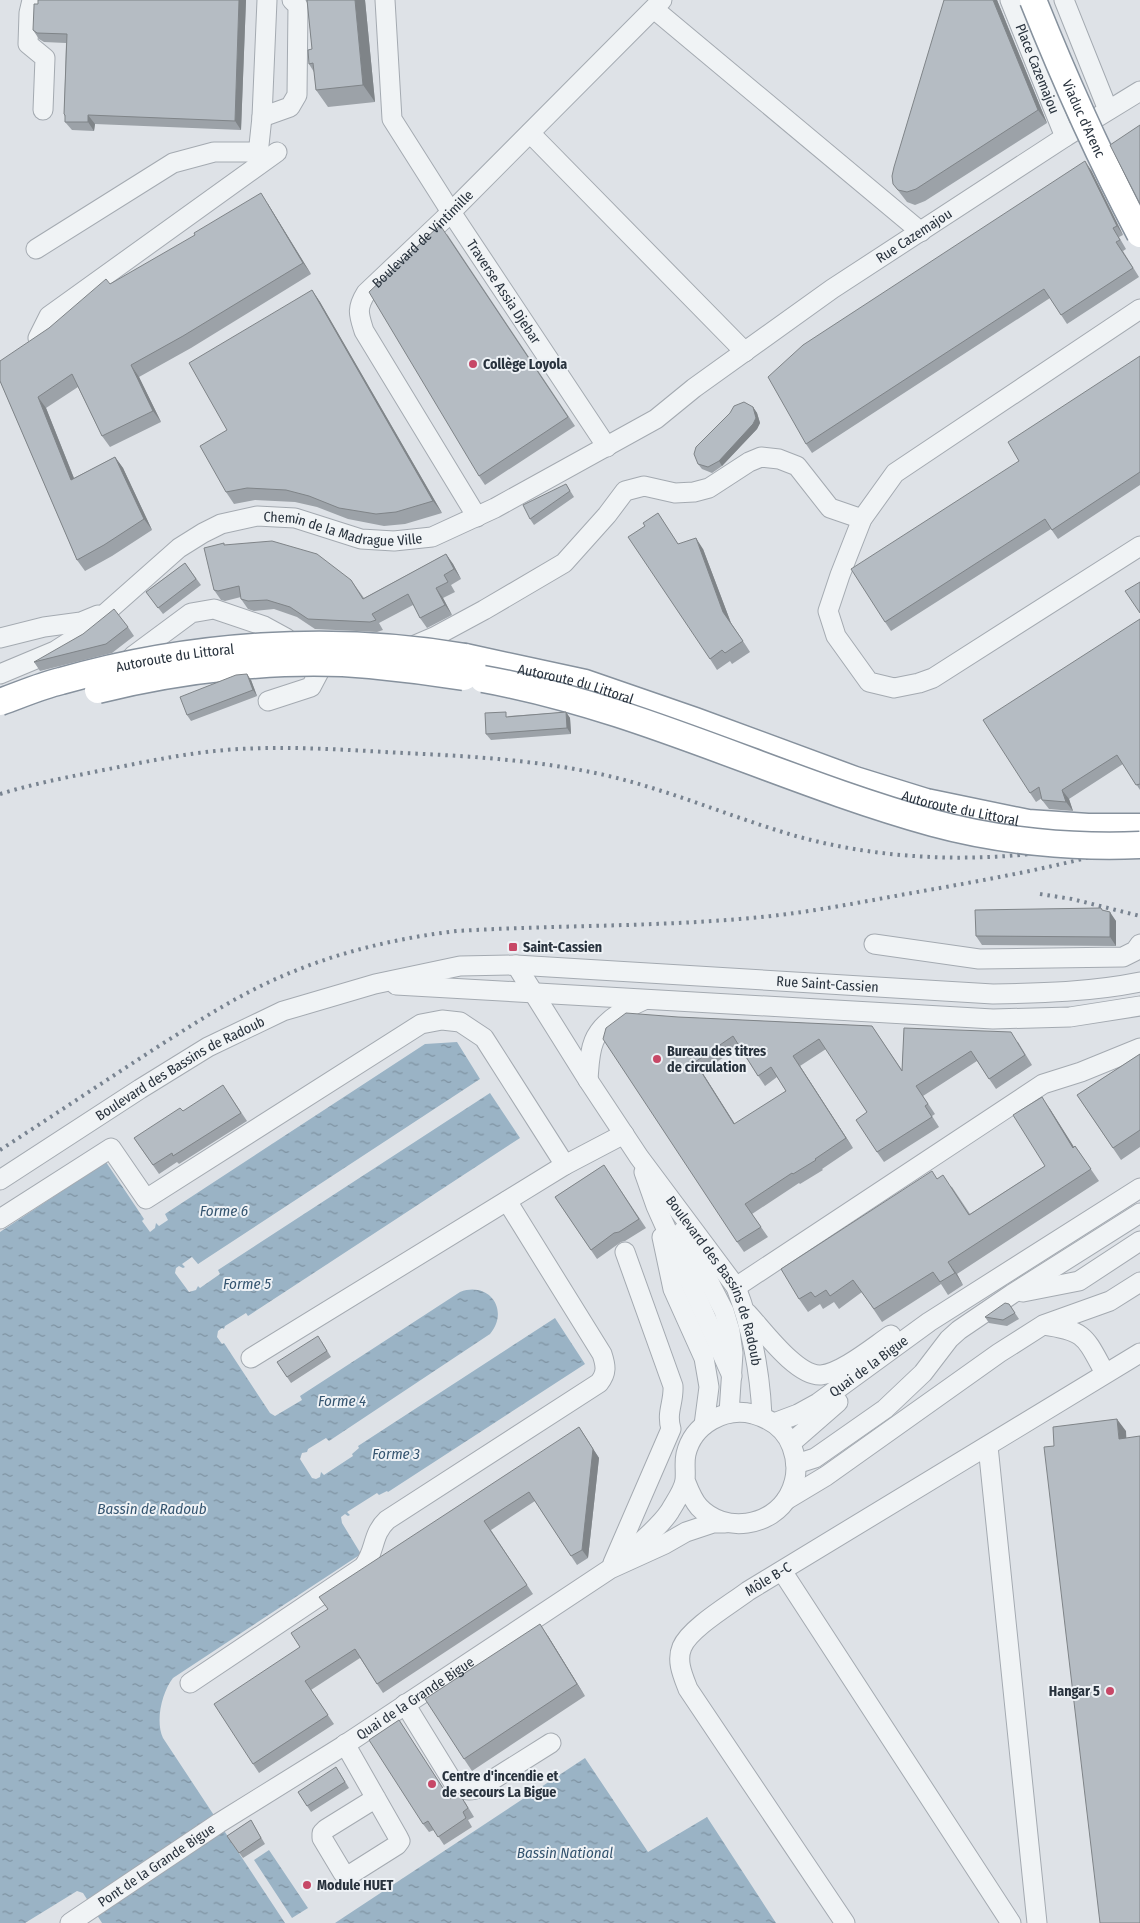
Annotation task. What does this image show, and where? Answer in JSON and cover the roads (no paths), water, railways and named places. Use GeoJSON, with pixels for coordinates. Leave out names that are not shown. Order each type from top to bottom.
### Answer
{"type":"FeatureCollection","features":[{"type":"Feature","properties":{"kind":"highway","name":"Viaduc d'Arenc"},"geometry":{"type":"LineString","coordinates":[[1033,0],[1108,174],[1140,234]]}},
{"type":"Feature","properties":{"kind":"highway","name":"Autoroute du Littoral"},"geometry":{"type":"LineString","coordinates":[[0,702],[60,681],[112,668],[204,652],[258,646],[371,646],[431,651],[482,660],[585,683],[855,780],[926,802],[1028,823],[1088,827],[1140,827]]}},
{"type":"Feature","properties":{"kind":"highway","name":"Autoroute du Littoral"},"geometry":{"type":"LineString","coordinates":[[0,720],[73,696],[118,685],[180,674],[224,668],[303,663],[368,665],[514,684],[585,703],[650,724],[858,800],[935,824],[1000,837],[1060,844],[1140,845]]}},
{"type":"Feature","properties":{"kind":"street"},"geometry":{"type":"LineString","coordinates":[[32,0],[29,13],[28,44],[45,58],[43,110]]}},
{"type":"Feature","properties":{"kind":"street"},"geometry":{"type":"LineString","coordinates":[[264,157],[262,117],[267,0]]}},
{"type":"Feature","properties":{"kind":"street"},"geometry":{"type":"LineString","coordinates":[[262,117],[290,107],[297,95],[298,6],[292,0]]}},
{"type":"Feature","properties":{"kind":"street","name":"Traverse Assia Djebar"},"geometry":{"type":"LineString","coordinates":[[385,0],[392,119],[451,212],[607,447]]}},
{"type":"Feature","properties":{"kind":"street","name":"Place Cazemajou"},"geometry":{"type":"LineString","coordinates":[[1010,0],[1065,137]]}},
{"type":"Feature","properties":{"kind":"street"},"geometry":{"type":"LineString","coordinates":[[1064,0],[1108,110]]}},
{"type":"Feature","properties":{"kind":"street"},"geometry":{"type":"LineString","coordinates":[[658,4],[921,232]]}},
{"type":"Feature","properties":{"kind":"street","name":"Boulevard de Vintimille"},"geometry":{"type":"LineString","coordinates":[[477,517],[364,331],[358,314],[360,302],[366,293],[451,212],[658,4]]}},
{"type":"Feature","properties":{"kind":"street","name":"Rue Cazemajou"},"geometry":{"type":"LineString","coordinates":[[694,388],[832,289],[1065,137],[1140,91]]}},
{"type":"Feature","properties":{"kind":"street"},"geometry":{"type":"LineString","coordinates":[[530,133],[745,352]]}},
{"type":"Feature","properties":{"kind":"street"},"geometry":{"type":"LineString","coordinates":[[36,249],[173,163],[214,152],[264,157]]}},
{"type":"Feature","properties":{"kind":"street"},"geometry":{"type":"LineString","coordinates":[[38,338],[49,316],[264,157]]}},
{"type":"Feature","properties":{"kind":"street"},"geometry":{"type":"LineString","coordinates":[[1140,310],[894,473],[862,519],[828,611],[836,636],[868,682],[894,688],[919,683],[933,678],[1140,546]]}},
{"type":"Feature","properties":{"kind":"street","name":"Chemin de la Madrague Ville"},"geometry":{"type":"LineString","coordinates":[[0,674],[55,651],[83,633],[179,548],[202,532],[221,524],[257,516],[295,518],[361,539],[394,541],[432,537],[477,517],[607,447],[656,419],[694,388]]}},
{"type":"Feature","properties":{"kind":"street"},"geometry":{"type":"LineString","coordinates":[[133,656],[191,613],[214,609],[264,626],[286,638],[310,661],[321,668],[333,670],[353,669],[416,645],[484,610],[564,563],[608,515],[624,490],[644,486],[675,493],[694,492],[709,488],[762,457],[779,459],[797,466],[830,508],[862,519]]}},
{"type":"Feature","properties":{"kind":"street"},"geometry":{"type":"LineString","coordinates":[[0,638],[44,627],[81,622],[106,612]]}},
{"type":"Feature","properties":{"kind":"street"},"geometry":{"type":"LineString","coordinates":[[268,701],[311,687],[321,668]]}},
{"type":"Feature","properties":{"kind":"street"},"geometry":{"type":"LineString","coordinates":[[874,944],[979,959],[1124,957],[1135,951],[1140,944]]}},
{"type":"Feature","properties":{"kind":"street","name":"Rue Saint-Cassien"},"geometry":{"type":"LineString","coordinates":[[516,965],[992,994],[1055,993],[1117,987],[1140,982]]}},
{"type":"Feature","properties":{"kind":"street","name":"Boulevard des Bassins de Radoub"},"geometry":{"type":"LineString","coordinates":[[0,1180],[140,1088],[208,1047],[283,1011],[375,984],[460,966],[516,965],[639,1157],[736,1287],[746,1311],[768,1420]]}},
{"type":"Feature","properties":{"kind":"street","name":"Boulevard des Bassins de Radoub"},"geometry":{"type":"LineString","coordinates":[[375,984],[533,994]]}},
{"type":"Feature","properties":{"kind":"street","name":"Rue Saint-Cassien"},"geometry":{"type":"LineString","coordinates":[[533,994],[993,1019],[1070,1017],[1140,1006]]}},
{"type":"Feature","properties":{"kind":"street"},"geometry":{"type":"LineString","coordinates":[[588,1080],[592,1049],[599,1033],[627,1007],[645,999]]}},
{"type":"Feature","properties":{"kind":"street"},"geometry":{"type":"LineString","coordinates":[[0,1219],[111,1148],[146,1199],[421,1024],[442,1020],[460,1022],[484,1038],[566,1165]]}},
{"type":"Feature","properties":{"kind":"street"},"geometry":{"type":"LineString","coordinates":[[736,1287],[1044,1084],[1081,1072],[1140,1048]]}},
{"type":"Feature","properties":{"kind":"street"},"geometry":{"type":"LineString","coordinates":[[251,1358],[566,1165],[624,1134]]}},
{"type":"Feature","properties":{"kind":"street","name":"Boulevard des Bassins de Radoub"},"geometry":{"type":"LineString","coordinates":[[639,1157],[656,1206],[732,1376]]}},
{"type":"Feature","properties":{"kind":"street","name":"Quai de la Bigue"},"geometry":{"type":"LineString","coordinates":[[768,1420],[798,1414],[818,1403],[929,1322],[1135,1191]]}},
{"type":"Feature","properties":{"kind":"street"},"geometry":{"type":"LineString","coordinates":[[190,1683],[363,1567],[370,1556],[376,1533],[387,1520],[599,1383],[604,1376],[606,1369],[602,1354],[507,1201]]}},
{"type":"Feature","properties":{"kind":"street","name":"Boulevard des Bassins de Radoub"},"geometry":{"type":"LineString","coordinates":[[656,1206],[676,1224],[688,1239],[724,1311],[733,1353],[730,1413]]}},
{"type":"Feature","properties":{"kind":"street","name":"Boulevard des Bassins de Radoub"},"geometry":{"type":"LineString","coordinates":[[656,1206],[673,1289],[704,1358],[709,1387]]}},
{"type":"Feature","properties":{"kind":"street"},"geometry":{"type":"LineString","coordinates":[[796,1464],[816,1458],[885,1409],[924,1373],[949,1339],[959,1330],[1140,1213]]}},
{"type":"Feature","properties":{"kind":"street"},"geometry":{"type":"LineString","coordinates":[[1012,1294],[1072,1270],[1140,1224]]}},
{"type":"Feature","properties":{"kind":"street"},"geometry":{"type":"LineString","coordinates":[[1012,1294],[1079,1280],[1140,1241]]}},
{"type":"Feature","properties":{"kind":"street"},"geometry":{"type":"LineString","coordinates":[[610,1569],[671,1429],[668,1415],[672,1401],[673,1386],[625,1252]]}},
{"type":"Feature","properties":{"kind":"street"},"geometry":{"type":"LineString","coordinates":[[786,1500],[826,1476],[1043,1324],[1110,1302],[1140,1282]]}},
{"type":"Feature","properties":{"kind":"street","name":"Quai de la Bigue"},"geometry":{"type":"LineString","coordinates":[[791,1443],[817,1419],[960,1304]]}},
{"type":"Feature","properties":{"kind":"street"},"geometry":{"type":"LineString","coordinates":[[746,1311],[790,1360],[809,1374],[822,1375],[841,1368],[902,1328],[929,1322]]}},
{"type":"Feature","properties":{"kind":"street"},"geometry":{"type":"LineString","coordinates":[[1043,1324],[1075,1331],[1084,1337],[1105,1372]]}},
{"type":"Feature","properties":{"kind":"street","name":"Boulevard des Bassins de Radoub"},"geometry":{"type":"LineString","coordinates":[[698,1432],[718,1343]]}},
{"type":"Feature","properties":{"kind":"street","name":"Môle B-C"},"geometry":{"type":"LineString","coordinates":[[844,1923],[688,1689],[680,1661],[682,1647],[695,1630],[748,1591],[988,1446],[1105,1372],[1140,1353]]}},
{"type":"Feature","properties":{"kind":"street"},"geometry":{"type":"LineString","coordinates":[[746,1412],[768,1420],[784,1432],[791,1443],[796,1464],[796,1477],[792,1489],[775,1513],[760,1521],[743,1524],[725,1523],[711,1517],[699,1507],[690,1495],[685,1480],[686,1452],[698,1432],[716,1417],[730,1413],[746,1412]]}},
{"type":"Feature","properties":{"kind":"street"},"geometry":{"type":"LineString","coordinates":[[671,1429],[698,1432]]}},
{"type":"Feature","properties":{"kind":"street"},"geometry":{"type":"LineString","coordinates":[[988,1446],[1037,1923]]}},
{"type":"Feature","properties":{"kind":"street","name":"Quai de la Grande Bigue"},"geometry":{"type":"LineString","coordinates":[[610,1569],[664,1519],[679,1495],[685,1480]]}},
{"type":"Feature","properties":{"kind":"street","name":"Quai de la Grande Bigue"},"geometry":{"type":"LineString","coordinates":[[219,1823],[345,1744],[610,1569],[665,1544],[686,1532],[713,1523],[725,1523]]}},
{"type":"Feature","properties":{"kind":"street"},"geometry":{"type":"LineString","coordinates":[[782,1571],[1011,1923]]}},
{"type":"Feature","properties":{"kind":"street"},"geometry":{"type":"LineString","coordinates":[[405,1704],[453,1782],[458,1787],[466,1790],[474,1790],[480,1787],[550,1742]]}},
{"type":"Feature","properties":{"kind":"street"},"geometry":{"type":"LineString","coordinates":[[345,1744],[376,1798]]}},
{"type":"Feature","properties":{"kind":"street","name":"Pont de la Grande Bigue"},"geometry":{"type":"LineString","coordinates":[[70,1923],[219,1823]]}},
{"type":"Feature","properties":{"kind":"water","name":"Bassin de Radoub"},"geometry":{"type":"Polygon","coordinates":[[[457,1042],[480,1079],[198,1264],[192,1257],[182,1264],[185,1267],[179,1266],[176,1268],[175,1273],[189,1292],[196,1290],[198,1286],[200,1288],[220,1274],[218,1270],[490,1093],[520,1138],[248,1316],[246,1313],[225,1326],[224,1329],[222,1328],[218,1331],[217,1337],[222,1344],[224,1343],[270,1413],[275,1416],[302,1400],[300,1396],[460,1292],[480,1291],[488,1294],[493,1300],[497,1307],[498,1316],[496,1325],[490,1334],[329,1441],[326,1438],[308,1449],[307,1452],[302,1453],[300,1459],[312,1478],[316,1479],[320,1477],[321,1472],[324,1475],[353,1456],[352,1454],[359,1448],[358,1446],[555,1318],[585,1364],[388,1492],[379,1495],[377,1493],[347,1512],[350,1515],[345,1514],[341,1517],[342,1523],[361,1554],[173,1678],[169,1684],[163,1699],[160,1715],[163,1738],[285,1923],[102,1923],[83,1893],[77,1891],[25,1923],[0,1923],[0,1232],[106,1162],[144,1219],[142,1221],[150,1232],[155,1228],[156,1223],[159,1226],[168,1220],[165,1214],[425,1044],[457,1042]]]}},
{"type":"Feature","properties":{"kind":"water","name":"Bassin National"},"geometry":{"type":"Polygon","coordinates":[[[585,1758],[648,1852],[707,1817],[776,1923],[335,1923],[585,1758]]]}},
{"type":"Feature","properties":{"kind":"water"},"geometry":{"type":"Polygon","coordinates":[[[269,1850],[308,1908],[292,1918],[254,1860],[269,1850]]]}},
{"type":"Feature","properties":{"kind":"railway"},"geometry":{"type":"LineString","coordinates":[[0,794],[59,779],[195,753],[260,748],[322,749],[477,757],[576,769],[624,780],[671,794],[789,834],[832,845],[875,852],[964,858],[1009,856],[1097,844],[1140,834]]}},
{"type":"Feature","properties":{"kind":"railway"},"geometry":{"type":"LineString","coordinates":[[0,1150],[233,1000],[299,969],[343,954],[388,942],[457,931],[678,923],[794,913],[1005,876],[1086,858],[1140,843]]}},
{"type":"Feature","properties":{"kind":"railway"},"geometry":{"type":"LineString","coordinates":[[1040,894],[1072,899],[1140,916]]}},
{"type":"Feature","properties":{"kind":"place","name":"Collège Loyola"},"geometry":{"type":"Point","coordinates":[473,364]}},
{"type":"Feature","properties":{"kind":"place","name":"Saint-Cassien"},"geometry":{"type":"Point","coordinates":[513,947]}},
{"type":"Feature","properties":{"kind":"place","name":"Bureau des titres de circulation"},"geometry":{"type":"Point","coordinates":[657,1059]}},
{"type":"Feature","properties":{"kind":"place","name":"Hangar 5"},"geometry":{"type":"Point","coordinates":[1110,1691]}},
{"type":"Feature","properties":{"kind":"place","name":"Centre d'incendie et de secours La Bigue"},"geometry":{"type":"Point","coordinates":[432,1784]}},
{"type":"Feature","properties":{"kind":"place","name":"Module HUET"},"geometry":{"type":"Point","coordinates":[307,1885]}},
{"type":"Feature","properties":{"kind":"water label","name":"Forme 6"},"geometry":{"type":"Point","coordinates":[224,1211]}},
{"type":"Feature","properties":{"kind":"water label","name":"Forme 5"},"geometry":{"type":"Point","coordinates":[247,1284]}},
{"type":"Feature","properties":{"kind":"water label","name":"Forme 4"},"geometry":{"type":"Point","coordinates":[342,1401]}},
{"type":"Feature","properties":{"kind":"water label","name":"Forme 3"},"geometry":{"type":"Point","coordinates":[396,1454]}}]}
